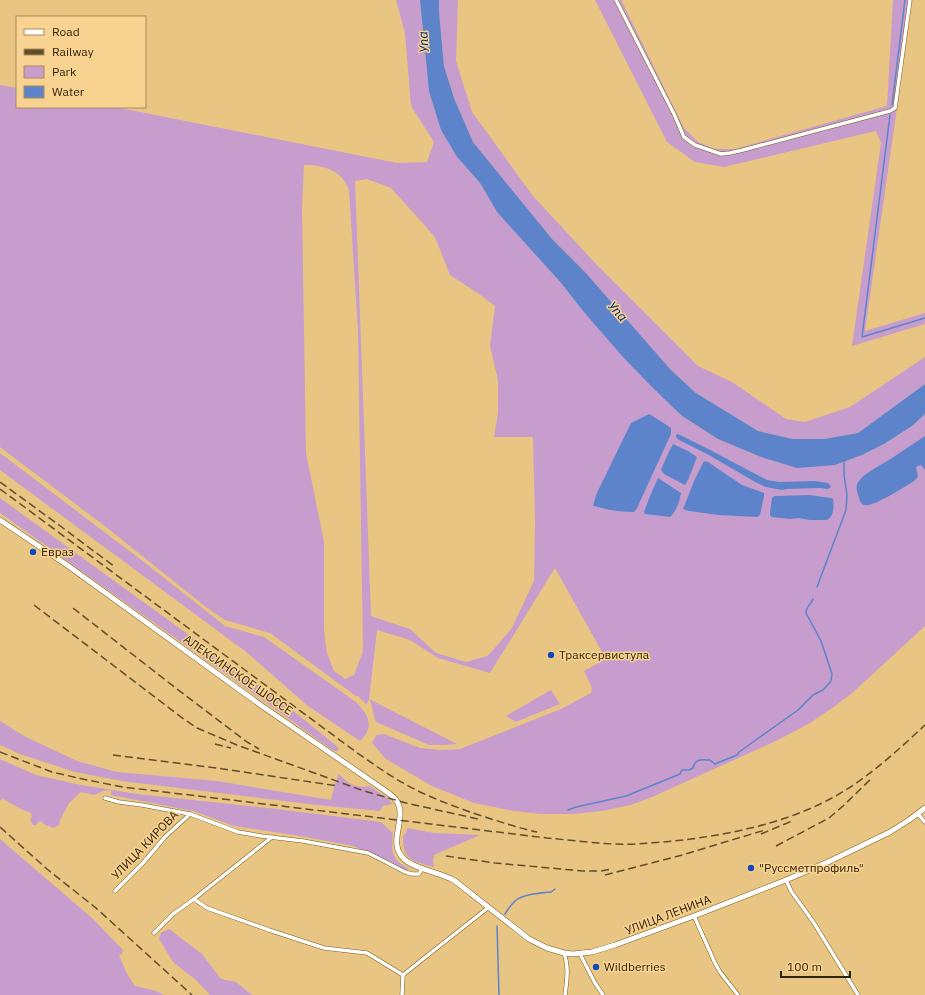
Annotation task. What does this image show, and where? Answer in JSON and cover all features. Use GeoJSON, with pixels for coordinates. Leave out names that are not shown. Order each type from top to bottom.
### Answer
{"type":"FeatureCollection","features":[{"type":"Feature","properties":{"kind":"main road","name":"АЛЕКСИНСКОЕ ШОССЕ"},"geometry":{"type":"LineString","coordinates":[[0,520],[67,565],[256,701],[391,795],[397,802],[400,809],[397,834],[398,848],[406,861],[422,868]]}},
{"type":"Feature","properties":{"kind":"main road","name":"УЛИЦА ЛЕНИНА"},"geometry":{"type":"LineString","coordinates":[[422,868],[455,880],[529,939],[547,948],[564,953],[580,954],[600,950],[694,916],[786,880],[828,862],[890,832],[925,808]]}},
{"type":"Feature","properties":{"kind":"street"},"geometry":{"type":"LineString","coordinates":[[616,0],[667,100],[684,137],[695,145],[721,154],[838,125],[890,111],[895,108],[910,0]]}},
{"type":"Feature","properties":{"kind":"street"},"geometry":{"type":"LineString","coordinates":[[105,798],[119,802],[190,814],[238,832],[303,841],[368,853],[398,869],[412,874],[418,874],[422,868]]}},
{"type":"Feature","properties":{"kind":"street","name":"УЛИЦА КИРОВА"},"geometry":{"type":"LineString","coordinates":[[115,891],[143,863],[165,837],[190,814]]}},
{"type":"Feature","properties":{"kind":"street"},"geometry":{"type":"LineString","coordinates":[[918,814],[925,822]]}},
{"type":"Feature","properties":{"kind":"street"},"geometry":{"type":"LineString","coordinates":[[154,933],[173,914],[194,900],[272,837]]}},
{"type":"Feature","properties":{"kind":"street"},"geometry":{"type":"LineString","coordinates":[[786,880],[791,891],[814,923],[858,995]]}},
{"type":"Feature","properties":{"kind":"street"},"geometry":{"type":"LineString","coordinates":[[194,900],[207,908],[324,948],[367,953],[404,975]]}},
{"type":"Feature","properties":{"kind":"street"},"geometry":{"type":"LineString","coordinates":[[402,995],[404,975],[489,907]]}},
{"type":"Feature","properties":{"kind":"street"},"geometry":{"type":"LineString","coordinates":[[694,916],[720,972],[738,995]]}},
{"type":"Feature","properties":{"kind":"street"},"geometry":{"type":"LineString","coordinates":[[564,953],[568,973],[565,995]]}},
{"type":"Feature","properties":{"kind":"street"},"geometry":{"type":"LineString","coordinates":[[580,954],[603,995]]}},
{"type":"Feature","properties":{"kind":"green space"},"geometry":{"type":"Polygon","coordinates":[[[396,0],[420,0],[426,60],[441,130],[457,157],[480,183],[497,212],[561,283],[583,311],[682,416],[718,439],[757,456],[835,465],[862,455],[884,444],[912,426],[925,414],[925,626],[851,694],[810,723],[776,741],[652,797],[631,805],[602,811],[573,814],[541,814],[514,811],[474,803],[432,786],[386,759],[372,743],[377,735],[384,734],[420,748],[441,750],[460,749],[561,709],[591,693],[592,688],[584,671],[606,659],[555,568],[490,673],[438,658],[410,640],[377,630],[369,699],[366,704],[358,696],[270,633],[225,620],[206,607],[106,527],[0,447],[0,85],[16,88],[16,108],[120,108],[397,163],[427,162],[434,142],[411,106],[405,33],[396,0]],[[304,165],[302,209],[306,453],[324,542],[324,630],[327,653],[334,671],[345,679],[354,675],[363,651],[358,330],[349,190],[343,179],[336,173],[332,170],[318,166],[304,165]],[[367,179],[355,181],[371,616],[410,629],[436,653],[466,662],[487,656],[512,628],[534,581],[535,523],[533,437],[494,437],[498,413],[498,380],[490,346],[495,306],[450,275],[435,237],[391,188],[367,179]]]}},
{"type":"Feature","properties":{"kind":"green space"},"geometry":{"type":"Polygon","coordinates":[[[439,0],[458,0],[456,61],[472,112],[533,196],[596,264],[698,366],[732,382],[786,419],[805,422],[850,407],[925,357],[925,384],[858,433],[824,439],[793,439],[758,431],[696,393],[671,370],[585,272],[552,239],[473,142],[454,98],[444,66],[439,0]]]}},
{"type":"Feature","properties":{"kind":"green space"},"geometry":{"type":"Polygon","coordinates":[[[595,0],[621,0],[684,128],[698,142],[715,149],[735,149],[887,106],[893,0],[911,0],[865,331],[925,313],[925,324],[852,346],[881,143],[876,131],[724,167],[695,162],[667,142],[595,0]]]}},
{"type":"Feature","properties":{"kind":"green space"},"geometry":{"type":"Polygon","coordinates":[[[0,453],[144,562],[225,626],[264,637],[356,702],[367,716],[369,725],[365,736],[360,741],[308,706],[245,651],[0,470],[0,453]]]}},
{"type":"Feature","properties":{"kind":"green space"},"geometry":{"type":"Polygon","coordinates":[[[0,498],[292,710],[339,748],[337,751],[334,751],[0,513],[0,498]]]}},
{"type":"Feature","properties":{"kind":"green space"},"geometry":{"type":"Polygon","coordinates":[[[551,690],[560,704],[516,722],[506,716],[551,690]]]}},
{"type":"Feature","properties":{"kind":"green space"},"geometry":{"type":"Polygon","coordinates":[[[369,699],[457,744],[429,745],[376,722],[369,699]]]}},
{"type":"Feature","properties":{"kind":"green space"},"geometry":{"type":"Polygon","coordinates":[[[0,721],[24,736],[77,761],[117,772],[217,781],[331,800],[339,774],[351,784],[356,786],[369,786],[388,798],[392,804],[383,806],[380,811],[317,805],[122,781],[75,772],[20,754],[0,745],[0,721]]]}},
{"type":"Feature","properties":{"kind":"green space"},"geometry":{"type":"Polygon","coordinates":[[[0,759],[36,775],[81,785],[137,794],[381,822],[393,833],[392,850],[397,861],[409,869],[406,870],[400,868],[391,862],[353,846],[234,826],[193,811],[111,795],[111,790],[103,791],[94,795],[81,792],[69,803],[59,825],[54,828],[39,821],[36,825],[33,825],[30,820],[32,816],[31,813],[3,799],[0,800],[0,759]]]}},
{"type":"Feature","properties":{"kind":"green space"},"geometry":{"type":"Polygon","coordinates":[[[407,828],[434,833],[480,835],[434,855],[434,867],[424,865],[407,856],[403,844],[403,837],[407,831],[407,828]]]}},
{"type":"Feature","properties":{"kind":"green space"},"geometry":{"type":"Polygon","coordinates":[[[0,839],[92,918],[123,950],[122,954],[119,955],[126,972],[135,986],[156,991],[164,995],[0,995],[0,839]]]}},
{"type":"Feature","properties":{"kind":"green space"},"geometry":{"type":"Polygon","coordinates":[[[169,929],[202,954],[221,979],[236,982],[252,995],[210,995],[196,980],[173,962],[159,939],[161,933],[169,929]]]}},
{"type":"Feature","properties":{"kind":"water","name":"Упа"},"geometry":{"type":"Polygon","coordinates":[[[420,0],[439,0],[444,66],[454,98],[473,142],[552,239],[585,272],[671,370],[696,393],[758,431],[793,439],[824,439],[858,433],[925,384],[925,414],[912,426],[884,444],[862,455],[835,465],[797,468],[758,456],[718,439],[682,416],[623,357],[583,311],[561,283],[497,212],[480,183],[457,157],[441,130],[429,91],[420,0]]]}},
{"type":"Feature","properties":{"kind":"water"},"geometry":{"type":"Polygon","coordinates":[[[649,414],[671,428],[671,434],[637,508],[634,512],[629,512],[593,506],[596,495],[631,423],[649,414]]]}},
{"type":"Feature","properties":{"kind":"water"},"geometry":{"type":"Polygon","coordinates":[[[678,434],[767,480],[779,482],[815,481],[828,483],[831,487],[828,489],[782,490],[766,487],[679,440],[676,437],[678,434]]]}},
{"type":"Feature","properties":{"kind":"water"},"geometry":{"type":"Polygon","coordinates":[[[925,436],[925,470],[921,465],[916,467],[918,477],[914,481],[874,503],[868,505],[862,504],[858,495],[857,485],[862,478],[925,436]]]}},
{"type":"Feature","properties":{"kind":"water"},"geometry":{"type":"Polygon","coordinates":[[[673,444],[697,457],[685,485],[664,474],[661,470],[673,444]]]}},
{"type":"Feature","properties":{"kind":"water"},"geometry":{"type":"Polygon","coordinates":[[[704,461],[708,462],[742,485],[764,493],[760,515],[757,517],[719,515],[683,509],[704,461]]]}},
{"type":"Feature","properties":{"kind":"water"},"geometry":{"type":"Polygon","coordinates":[[[658,478],[681,493],[677,506],[670,517],[645,514],[644,512],[658,478]]]}},
{"type":"Feature","properties":{"kind":"water"},"geometry":{"type":"Polygon","coordinates":[[[809,495],[831,498],[833,499],[833,511],[827,520],[772,517],[770,513],[772,498],[774,496],[809,495]]]}},
{"type":"Feature","properties":{"kind":"waterway"},"geometry":{"type":"LineString","coordinates":[[892,105],[905,0]]}},
{"type":"Feature","properties":{"kind":"waterway"},"geometry":{"type":"LineString","coordinates":[[890,115],[862,337],[925,318]]}},
{"type":"Feature","properties":{"kind":"waterway"},"geometry":{"type":"LineString","coordinates":[[817,587],[846,510],[847,495],[844,462]]}},
{"type":"Feature","properties":{"kind":"waterway"},"geometry":{"type":"LineString","coordinates":[[568,810],[626,796],[680,774],[682,770],[689,770],[693,768],[695,763],[699,760],[710,760],[715,764],[737,755],[739,752],[798,710],[813,695],[823,690],[831,681],[832,674],[821,641],[806,613],[813,599]]}},
{"type":"Feature","properties":{"kind":"waterway"},"geometry":{"type":"LineString","coordinates":[[505,914],[512,904],[518,899],[532,894],[551,892],[555,889]]}},
{"type":"Feature","properties":{"kind":"waterway"},"geometry":{"type":"LineString","coordinates":[[497,926],[499,995]]}},
{"type":"Feature","properties":{"kind":"railway"},"geometry":{"type":"LineString","coordinates":[[0,482],[115,567]]}},
{"type":"Feature","properties":{"kind":"railway"},"geometry":{"type":"LineString","coordinates":[[0,489],[386,773],[445,803],[503,823],[537,832]]}},
{"type":"Feature","properties":{"kind":"railway"},"geometry":{"type":"LineString","coordinates":[[34,605],[197,728],[237,745],[364,791],[406,803],[478,819]]}},
{"type":"Feature","properties":{"kind":"railway"},"geometry":{"type":"LineString","coordinates":[[73,608],[177,689],[247,742],[259,749]]}},
{"type":"Feature","properties":{"kind":"railway"},"geometry":{"type":"LineString","coordinates":[[0,752],[52,772],[123,787],[547,838],[606,844],[631,844],[684,840],[722,834],[760,826],[814,807],[845,791],[869,774],[925,725]]}},
{"type":"Feature","properties":{"kind":"railway"},"geometry":{"type":"LineString","coordinates":[[215,744],[231,748]]}},
{"type":"Feature","properties":{"kind":"railway"},"geometry":{"type":"LineString","coordinates":[[113,755],[338,786]]}},
{"type":"Feature","properties":{"kind":"railway"},"geometry":{"type":"LineString","coordinates":[[776,846],[829,818],[873,777]]}},
{"type":"Feature","properties":{"kind":"railway"},"geometry":{"type":"LineString","coordinates":[[761,834],[792,821]]}},
{"type":"Feature","properties":{"kind":"railway"},"geometry":{"type":"LineString","coordinates":[[0,827],[47,869],[96,908],[192,995]]}},
{"type":"Feature","properties":{"kind":"railway"},"geometry":{"type":"LineString","coordinates":[[605,875],[682,855],[765,830]]}},
{"type":"Feature","properties":{"kind":"railway"},"geometry":{"type":"LineString","coordinates":[[446,856],[495,863],[583,871],[601,871],[612,869]]}},
{"type":"Feature","properties":{"kind":"place","name":"Евраз"},"geometry":{"type":"Point","coordinates":[33,552]}},
{"type":"Feature","properties":{"kind":"place","name":"Траксервистула"},"geometry":{"type":"Point","coordinates":[551,655]}},
{"type":"Feature","properties":{"kind":"place","name":"\"Руссметпрофиль\""},"geometry":{"type":"Point","coordinates":[751,868]}},
{"type":"Feature","properties":{"kind":"place","name":"Wildberries"},"geometry":{"type":"Point","coordinates":[596,967]}}]}
